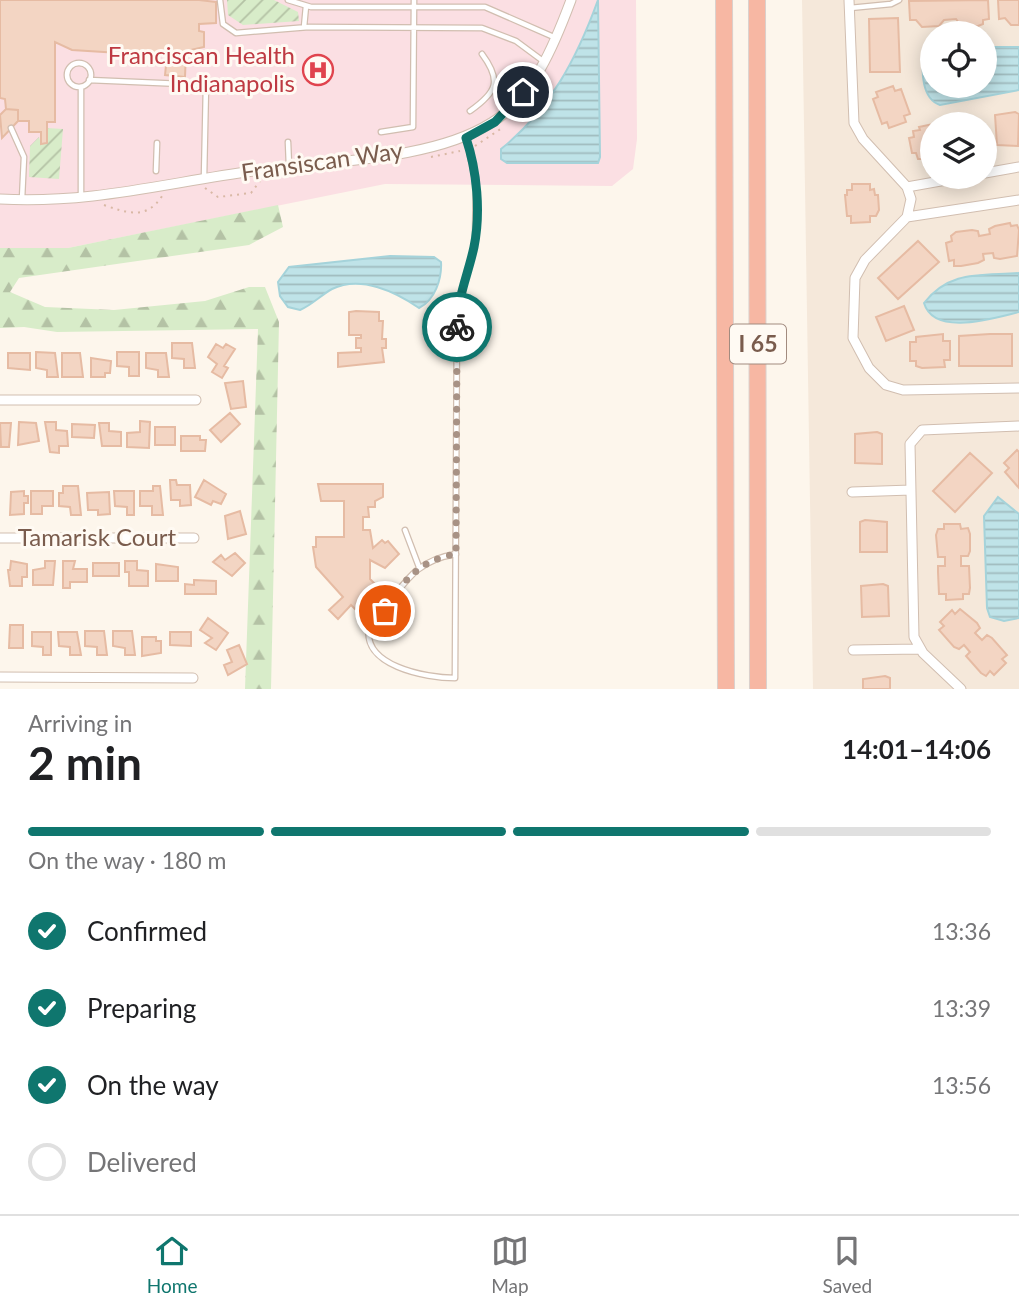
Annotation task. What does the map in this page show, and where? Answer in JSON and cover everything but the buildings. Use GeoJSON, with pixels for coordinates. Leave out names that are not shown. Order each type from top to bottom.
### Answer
{"type":"FeatureCollection","features":[{"type":"Feature","properties":{"kind":"highway","name":"I 65"},"geometry":{"type":"LineString","coordinates":[[724,0],[726,689]]}},
{"type":"Feature","properties":{"kind":"highway","name":"I 65"},"geometry":{"type":"LineString","coordinates":[[757,0],[758,689]]}},
{"type":"Feature","properties":{"kind":"street","name":"Fransiscan Way"},"geometry":{"type":"LineString","coordinates":[[0,199],[81,199],[289,166],[421,149],[466,138],[495,122],[523,92],[557,39],[571,0]]}},
{"type":"Feature","properties":{"kind":"street"},"geometry":{"type":"LineString","coordinates":[[849,4],[854,123],[863,139],[907,187],[911,199],[907,217],[865,260],[855,280],[854,341],[873,373],[886,385],[903,390],[1019,388]]}},
{"type":"Feature","properties":{"kind":"street"},"geometry":{"type":"LineString","coordinates":[[997,171],[1019,167]]}},
{"type":"Feature","properties":{"kind":"street"},"geometry":{"type":"LineString","coordinates":[[907,187],[920,185]]}},
{"type":"Feature","properties":{"kind":"street"},"geometry":{"type":"LineString","coordinates":[[907,217],[1019,200]]}},
{"type":"Feature","properties":{"kind":"street"},"geometry":{"type":"LineString","coordinates":[[0,400],[196,400]]}},
{"type":"Feature","properties":{"kind":"street"},"geometry":{"type":"LineString","coordinates":[[961,689],[919,649],[914,633],[910,444],[915,435],[928,429],[1019,426]]}},
{"type":"Feature","properties":{"kind":"street"},"geometry":{"type":"LineString","coordinates":[[852,492],[911,490]]}},
{"type":"Feature","properties":{"kind":"street","name":"Tamarisk Court"},"geometry":{"type":"LineString","coordinates":[[0,538],[194,538]]}},
{"type":"Feature","properties":{"kind":"street"},"geometry":{"type":"LineString","coordinates":[[853,650],[919,649]]}},
{"type":"Feature","properties":{"kind":"street"},"geometry":{"type":"LineString","coordinates":[[0,677],[193,678]]}},
{"type":"Feature","properties":{"kind":"lane"},"geometry":{"type":"LineString","coordinates":[[220,0],[223,23],[236,33],[304,27],[482,27],[516,41],[544,62]]}},
{"type":"Feature","properties":{"kind":"lane"},"geometry":{"type":"LineString","coordinates":[[288,0],[306,6],[485,7],[557,39]]}},
{"type":"Feature","properties":{"kind":"lane"},"geometry":{"type":"LineString","coordinates":[[381,132],[413,127],[414,0]]}},
{"type":"Feature","properties":{"kind":"lane"},"geometry":{"type":"LineString","coordinates":[[849,4],[891,4],[899,0]]}},
{"type":"Feature","properties":{"kind":"lane"},"geometry":{"type":"LineString","coordinates":[[304,27],[306,6]]}},
{"type":"Feature","properties":{"kind":"lane"},"geometry":{"type":"LineString","coordinates":[[470,111],[487,99],[495,83],[495,71],[482,54]]}},
{"type":"Feature","properties":{"kind":"lane"},"geometry":{"type":"LineString","coordinates":[[81,87],[68,80],[72,66],[86,66],[89,80]]}},
{"type":"Feature","properties":{"kind":"lane"},"geometry":{"type":"LineString","coordinates":[[81,199],[81,87],[89,80],[206,85],[204,179]]}},
{"type":"Feature","properties":{"kind":"lane"},"geometry":{"type":"LineString","coordinates":[[10,128],[24,157],[22,200]]}},
{"type":"Feature","properties":{"kind":"lane"},"geometry":{"type":"LineString","coordinates":[[456,554],[436,557],[419,567],[402,583],[385,611],[370,624],[369,640],[376,650],[400,669],[430,678],[455,678],[456,554],[457,311],[475,243],[476,183],[466,138]]}},
{"type":"Feature","properties":{"kind":"lane"},"geometry":{"type":"LineString","coordinates":[[288,142],[289,166]]}},
{"type":"Feature","properties":{"kind":"lane"},"geometry":{"type":"LineString","coordinates":[[156,143],[156,171]]}},
{"type":"Feature","properties":{"kind":"lane"},"geometry":{"type":"LineString","coordinates":[[405,530],[419,567]]}},
{"type":"Feature","properties":{"kind":"shaded area","name":"Franciscan Health Indianapolis"},"geometry":{"type":"Polygon","coordinates":[[[0,0],[636,0],[637,139],[633,169],[612,186],[385,184],[68,248],[0,248],[0,0]]]}},
{"type":"Feature","properties":{"kind":"shaded area"},"geometry":{"type":"Polygon","coordinates":[[[802,0],[1019,0],[1019,689],[813,689],[802,0]]]}},
{"type":"Feature","properties":{"kind":"green space"},"geometry":{"type":"Polygon","coordinates":[[[227,0],[274,0],[298,12],[299,21],[243,25],[228,15],[227,0]]]}},
{"type":"Feature","properties":{"kind":"green space"},"geometry":{"type":"Polygon","coordinates":[[[47,128],[63,129],[59,179],[29,177],[30,146],[39,137],[41,144],[47,143],[47,128]]]}},
{"type":"Feature","properties":{"kind":"green space"},"geometry":{"type":"Polygon","coordinates":[[[278,205],[283,227],[249,245],[19,278],[10,292],[45,307],[114,310],[205,301],[249,287],[265,287],[279,322],[271,689],[245,689],[258,329],[57,332],[24,327],[0,328],[0,248],[68,248],[278,205]]]}},
{"type":"Feature","properties":{"kind":"water"},"geometry":{"type":"Polygon","coordinates":[[[598,0],[598,163],[507,163],[501,159],[501,149],[534,117],[560,82],[581,42],[598,0]]]}},
{"type":"Feature","properties":{"kind":"water"},"geometry":{"type":"Polygon","coordinates":[[[997,47],[1019,47],[1019,90],[997,94],[997,47]]]}},
{"type":"Feature","properties":{"kind":"water"},"geometry":{"type":"Polygon","coordinates":[[[930,98],[977,98],[940,105],[930,98]]]}},
{"type":"Feature","properties":{"kind":"water"},"geometry":{"type":"Polygon","coordinates":[[[390,256],[434,257],[441,262],[436,288],[429,300],[419,308],[389,291],[355,284],[332,289],[300,310],[288,307],[280,296],[278,282],[289,267],[390,256]]]}},
{"type":"Feature","properties":{"kind":"water"},"geometry":{"type":"Polygon","coordinates":[[[1019,273],[1019,312],[981,321],[952,322],[940,320],[930,313],[924,303],[934,292],[955,280],[979,275],[1019,273]]]}},
{"type":"Feature","properties":{"kind":"water"},"geometry":{"type":"Polygon","coordinates":[[[998,497],[1019,514],[1019,618],[1004,621],[990,617],[987,608],[984,516],[998,497]]]}},
{"type":"Feature","properties":{"kind":"way so far"},"geometry":{"type":"LineString","coordinates":[[385,611],[402,583],[413,572],[436,557],[456,554],[457,327]]}},
{"type":"Feature","properties":{"kind":"place","name":"Franciscan Health Indianapolis"},"geometry":{"type":"Point","coordinates":[318,70]}},
{"type":"Feature","properties":{"kind":"route"},"geometry":{"type":"LineString","coordinates":[[457,327],[459,298],[475,243],[476,183],[474,163],[466,138],[495,122],[523,92]]}}]}
